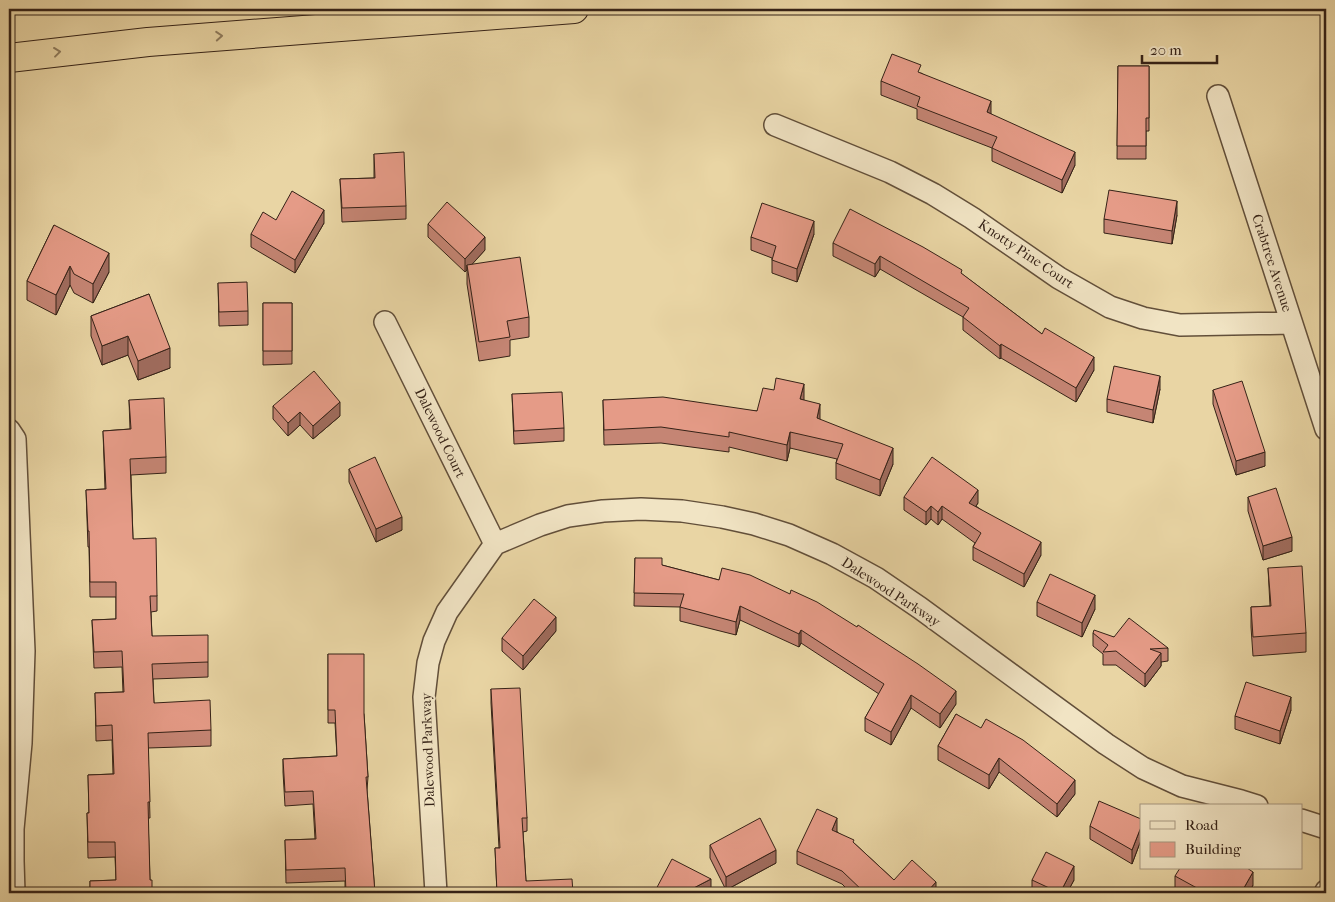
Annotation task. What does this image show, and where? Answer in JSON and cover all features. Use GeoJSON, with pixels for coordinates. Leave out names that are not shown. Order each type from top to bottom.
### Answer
{"type":"FeatureCollection","features":[{"type":"Feature","properties":{"kind":"highway"},"geometry":{"type":"LineString","coordinates":[[9,58],[148,42],[574,9]]}},
{"type":"Feature","properties":{"kind":"street","name":"Crabtree Avenue"},"geometry":{"type":"LineString","coordinates":[[1218,96],[1326,429]]}},
{"type":"Feature","properties":{"kind":"street","name":"Knotty Pine Court"},"geometry":{"type":"LineString","coordinates":[[775,125],[890,172],[933,194],[972,218],[1059,278],[1110,307],[1143,318],[1180,325],[1291,323]]}},
{"type":"Feature","properties":{"kind":"street","name":"Dalewood Court"},"geometry":{"type":"LineString","coordinates":[[385,322],[495,544]]}},
{"type":"Feature","properties":{"kind":"street"},"geometry":{"type":"LineString","coordinates":[[9,430],[15,439],[24,651],[21,744],[13,829],[14,893]]}},
{"type":"Feature","properties":{"kind":"street","name":"Dalewood Parkway"},"geometry":{"type":"LineString","coordinates":[[436,893],[424,696],[428,663],[434,641],[447,612],[495,544],[540,525],[568,516],[603,511],[641,509],[682,511],[722,517],[754,524],[789,535],[832,554],[876,578],[1106,744],[1143,768],[1182,786],[1251,804]]}},
{"type":"Feature","properties":{"kind":"street"},"geometry":{"type":"LineString","coordinates":[[1302,820],[1326,828]]}},
{"type":"Feature","properties":{"kind":"building"},"geometry":{"type":"Polygon","coordinates":[[[892,54],[921,65],[918,72],[991,101],[987,112],[1075,152],[1062,180],[992,148],[997,137],[917,106],[920,97],[881,81],[892,54]]]}},
{"type":"Feature","properties":{"kind":"building"},"geometry":{"type":"Polygon","coordinates":[[[1326,61],[1326,93],[1321,62],[1326,61]]]}},
{"type":"Feature","properties":{"kind":"building"},"geometry":{"type":"Polygon","coordinates":[[[1118,66],[1149,66],[1149,118],[1146,118],[1146,146],[1117,146],[1118,66]]]}},
{"type":"Feature","properties":{"kind":"building"},"geometry":{"type":"Polygon","coordinates":[[[404,152],[406,206],[342,208],[340,179],[375,178],[374,154],[404,152]]]}},
{"type":"Feature","properties":{"kind":"building"},"geometry":{"type":"Polygon","coordinates":[[[1109,190],[1177,201],[1172,231],[1104,219],[1109,190]]]}},
{"type":"Feature","properties":{"kind":"building"},"geometry":{"type":"Polygon","coordinates":[[[292,191],[324,210],[295,260],[251,234],[263,212],[276,220],[292,191]]]}},
{"type":"Feature","properties":{"kind":"building"},"geometry":{"type":"Polygon","coordinates":[[[447,202],[485,237],[465,259],[428,224],[447,202]]]}},
{"type":"Feature","properties":{"kind":"building"},"geometry":{"type":"Polygon","coordinates":[[[762,203],[814,221],[797,269],[772,260],[776,246],[751,237],[762,203]]]}},
{"type":"Feature","properties":{"kind":"building"},"geometry":{"type":"Polygon","coordinates":[[[850,209],[923,247],[962,270],[961,273],[1042,334],[1045,328],[1094,357],[1076,388],[1001,344],[1000,346],[963,317],[969,308],[880,256],[875,264],[833,243],[850,209]]]}},
{"type":"Feature","properties":{"kind":"building"},"geometry":{"type":"Polygon","coordinates":[[[54,225],[109,253],[93,284],[74,274],[70,266],[56,295],[27,281],[54,225]]]}},
{"type":"Feature","properties":{"kind":"building"},"geometry":{"type":"Polygon","coordinates":[[[520,257],[529,317],[507,321],[510,337],[479,342],[467,265],[520,257]]]}},
{"type":"Feature","properties":{"kind":"building"},"geometry":{"type":"Polygon","coordinates":[[[247,282],[248,311],[219,312],[218,283],[247,282]]]}},
{"type":"Feature","properties":{"kind":"building"},"geometry":{"type":"Polygon","coordinates":[[[149,294],[170,348],[138,361],[128,336],[102,346],[91,316],[149,294]]]}},
{"type":"Feature","properties":{"kind":"building"},"geometry":{"type":"Polygon","coordinates":[[[263,303],[292,303],[292,351],[263,351],[263,303]]]}},
{"type":"Feature","properties":{"kind":"building"},"geometry":{"type":"Polygon","coordinates":[[[1114,366],[1160,376],[1153,410],[1107,399],[1114,366]]]}},
{"type":"Feature","properties":{"kind":"building"},"geometry":{"type":"Polygon","coordinates":[[[314,371],[340,402],[313,426],[300,412],[288,423],[273,406],[314,371]]]}},
{"type":"Feature","properties":{"kind":"building"},"geometry":{"type":"Polygon","coordinates":[[[776,378],[804,384],[800,399],[820,404],[817,418],[893,448],[880,480],[836,463],[843,444],[790,432],[787,445],[729,432],[729,437],[661,427],[604,430],[603,400],[663,397],[757,411],[763,388],[774,390],[776,378]]]}},
{"type":"Feature","properties":{"kind":"building"},"geometry":{"type":"Polygon","coordinates":[[[1242,381],[1265,452],[1236,461],[1213,390],[1242,381]]]}},
{"type":"Feature","properties":{"kind":"building"},"geometry":{"type":"Polygon","coordinates":[[[562,392],[564,428],[514,431],[512,394],[562,392]]]}},
{"type":"Feature","properties":{"kind":"building"},"geometry":{"type":"Polygon","coordinates":[[[164,398],[166,457],[130,459],[133,539],[156,538],[157,596],[150,596],[152,636],[208,635],[208,662],[152,664],[154,703],[210,700],[211,730],[148,733],[150,802],[148,802],[152,893],[90,893],[90,881],[116,880],[115,842],[88,842],[88,775],[114,774],[112,725],[96,726],[95,693],[124,692],[122,651],[94,652],[92,620],[116,619],[116,582],[90,582],[86,490],[106,489],[103,431],[131,429],[129,400],[164,398]]]}},
{"type":"Feature","properties":{"kind":"building"},"geometry":{"type":"Polygon","coordinates":[[[375,457],[402,517],[376,529],[349,469],[375,457]]]}},
{"type":"Feature","properties":{"kind":"building"},"geometry":{"type":"Polygon","coordinates":[[[932,457],[978,490],[969,503],[1041,542],[1024,574],[973,547],[981,533],[942,506],[938,512],[931,506],[926,512],[904,497],[932,457]]]}},
{"type":"Feature","properties":{"kind":"building"},"geometry":{"type":"Polygon","coordinates":[[[1276,488],[1292,537],[1263,546],[1248,497],[1276,488]]]}},
{"type":"Feature","properties":{"kind":"building"},"geometry":{"type":"Polygon","coordinates":[[[635,558],[662,558],[662,565],[719,580],[722,568],[750,575],[790,594],[791,590],[817,602],[857,627],[858,625],[956,691],[940,714],[911,695],[891,732],[865,718],[884,684],[801,630],[799,634],[740,606],[736,622],[680,607],[684,594],[634,593],[635,558]]]}},
{"type":"Feature","properties":{"kind":"building"},"geometry":{"type":"Polygon","coordinates":[[[1302,566],[1306,633],[1253,637],[1251,607],[1271,606],[1268,568],[1302,566]]]}},
{"type":"Feature","properties":{"kind":"building"},"geometry":{"type":"Polygon","coordinates":[[[1050,574],[1095,595],[1082,623],[1037,602],[1050,574]]]}},
{"type":"Feature","properties":{"kind":"building"},"geometry":{"type":"Polygon","coordinates":[[[534,599],[556,617],[523,656],[502,638],[534,599]]]}},
{"type":"Feature","properties":{"kind":"building"},"geometry":{"type":"Polygon","coordinates":[[[1129,618],[1168,648],[1150,649],[1161,653],[1145,674],[1116,651],[1103,652],[1108,645],[1093,633],[1094,630],[1114,637],[1129,618]]]}},
{"type":"Feature","properties":{"kind":"building"},"geometry":{"type":"Polygon","coordinates":[[[328,654],[364,654],[364,714],[368,777],[366,777],[375,893],[346,893],[345,868],[286,870],[285,840],[316,839],[313,791],[285,792],[283,759],[337,756],[335,710],[328,710],[328,654]]]}},
{"type":"Feature","properties":{"kind":"building"},"geometry":{"type":"Polygon","coordinates":[[[1246,682],[1291,697],[1280,731],[1235,716],[1246,682]]]}},
{"type":"Feature","properties":{"kind":"building"},"geometry":{"type":"Polygon","coordinates":[[[520,688],[527,818],[522,818],[526,881],[572,879],[573,893],[497,893],[495,848],[500,848],[491,689],[520,688]]]}},
{"type":"Feature","properties":{"kind":"building"},"geometry":{"type":"Polygon","coordinates":[[[956,714],[981,728],[986,719],[1023,740],[1075,780],[1057,804],[999,758],[989,775],[938,746],[956,714]]]}},
{"type":"Feature","properties":{"kind":"building"},"geometry":{"type":"Polygon","coordinates":[[[1099,801],[1140,819],[1140,830],[1132,850],[1090,826],[1099,801]]]}},
{"type":"Feature","properties":{"kind":"building"},"geometry":{"type":"Polygon","coordinates":[[[817,809],[837,818],[832,830],[854,840],[853,842],[894,880],[912,860],[936,882],[926,893],[865,893],[842,871],[797,851],[817,809]]]}},
{"type":"Feature","properties":{"kind":"building"},"geometry":{"type":"Polygon","coordinates":[[[760,818],[776,850],[726,877],[710,845],[760,818]]]}},
{"type":"Feature","properties":{"kind":"building"},"geometry":{"type":"Polygon","coordinates":[[[1046,852],[1074,866],[1060,893],[1032,880],[1046,852]]]}},
{"type":"Feature","properties":{"kind":"building"},"geometry":{"type":"Polygon","coordinates":[[[672,859],[711,879],[684,893],[654,893],[672,859]]]}},
{"type":"Feature","properties":{"kind":"building"},"geometry":{"type":"Polygon","coordinates":[[[1179,870],[1250,870],[1253,872],[1241,893],[1206,893],[1175,876],[1179,870]]]}}]}
